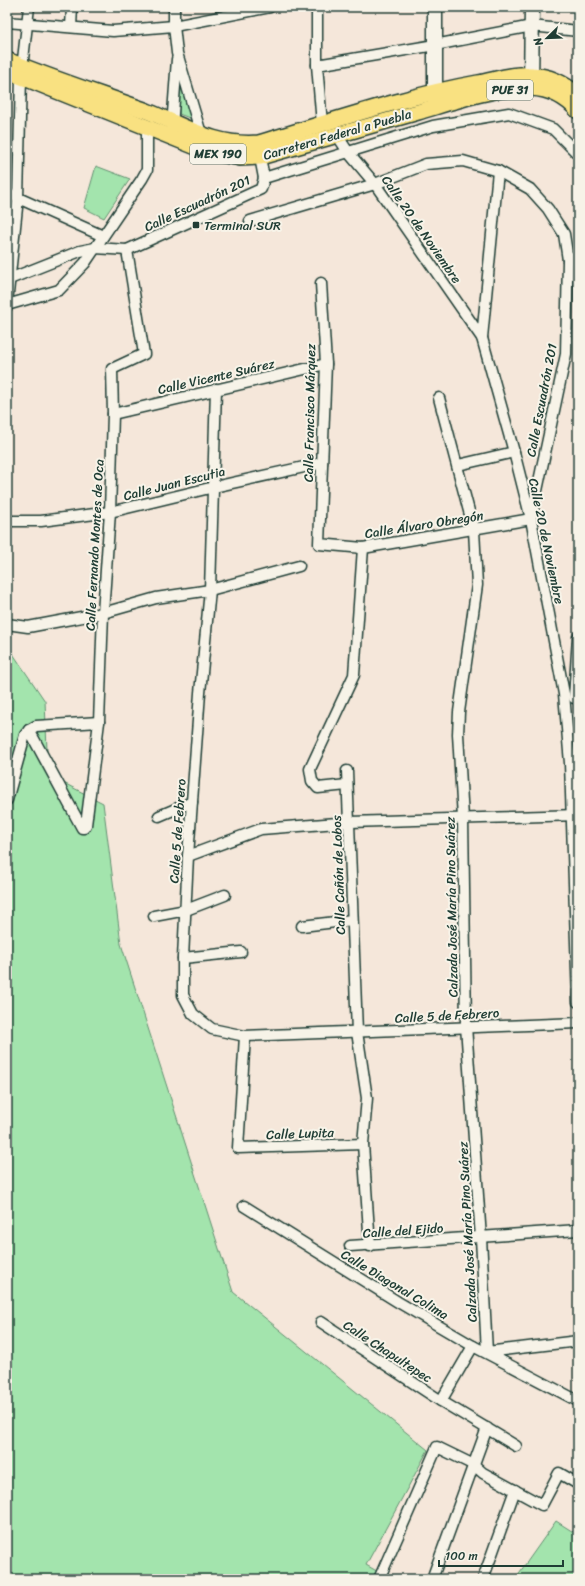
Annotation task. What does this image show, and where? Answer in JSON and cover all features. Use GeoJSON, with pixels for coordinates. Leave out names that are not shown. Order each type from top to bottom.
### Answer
{"type":"FeatureCollection","features":[{"type":"Feature","properties":{"kind":"main road","name":"Carretera Federal a Puebla"},"geometry":{"type":"LineString","coordinates":[[7,60],[22,72],[147,126],[171,128]]}},
{"type":"Feature","properties":{"kind":"main road","name":"Carretera Federal a Puebla"},"geometry":{"type":"LineString","coordinates":[[7,71],[22,72],[171,128],[201,142],[226,142],[259,150],[338,135],[436,99],[506,77],[531,81],[556,93],[573,105],[578,111]]}},
{"type":"Feature","properties":{"kind":"main road","name":"Carretera Federal a Puebla"},"geometry":{"type":"LineString","coordinates":[[531,81],[551,78],[571,85],[578,94]]}},
{"type":"Feature","properties":{"kind":"main road","name":"Carretera Federal a Puebla"},"geometry":{"type":"LineString","coordinates":[[259,150],[322,124],[436,99]]}},
{"type":"Feature","properties":{"kind":"street"},"geometry":{"type":"LineString","coordinates":[[29,7],[22,72],[18,198],[8,280],[7,304],[59,290],[85,263],[147,170],[147,126]]}},
{"type":"Feature","properties":{"kind":"street"},"geometry":{"type":"LineString","coordinates":[[71,27],[72,7]]}},
{"type":"Feature","properties":{"kind":"street"},"geometry":{"type":"LineString","coordinates":[[174,7],[174,26],[178,53],[201,142]]}},
{"type":"Feature","properties":{"kind":"street"},"geometry":{"type":"LineString","coordinates":[[7,22],[113,31],[174,26],[270,7]]}},
{"type":"Feature","properties":{"kind":"street"},"geometry":{"type":"LineString","coordinates":[[317,7],[316,65],[322,124]]}},
{"type":"Feature","properties":{"kind":"street"},"geometry":{"type":"LineString","coordinates":[[435,7],[436,99]]}},
{"type":"Feature","properties":{"kind":"street"},"geometry":{"type":"LineString","coordinates":[[531,81],[532,7]]}},
{"type":"Feature","properties":{"kind":"street"},"geometry":{"type":"LineString","coordinates":[[316,65],[435,45],[532,26],[578,31]]}},
{"type":"Feature","properties":{"kind":"street"},"geometry":{"type":"LineString","coordinates":[[171,128],[178,53]]}},
{"type":"Feature","properties":{"kind":"street","name":"Calle Escuadrón 201"},"geometry":{"type":"LineString","coordinates":[[8,280],[80,251],[95,248],[127,250],[261,190],[264,178],[433,126],[509,112],[552,129],[578,154]]}},
{"type":"Feature","properties":{"kind":"street","name":"Calle 20 de Noviembre"},"geometry":{"type":"LineString","coordinates":[[338,135],[348,152],[374,184],[482,338],[514,452],[572,698],[570,763],[575,815],[578,1002]]}},
{"type":"Feature","properties":{"kind":"street"},"geometry":{"type":"LineString","coordinates":[[259,150],[264,178]]}},
{"type":"Feature","properties":{"kind":"street","name":"Calle Escuadrón 201"},"geometry":{"type":"LineString","coordinates":[[250,221],[374,184],[426,164],[463,161],[498,171],[530,189],[548,209],[564,234],[568,260],[566,354],[536,489],[531,519]]}},
{"type":"Feature","properties":{"kind":"street"},"geometry":{"type":"LineString","coordinates":[[482,338],[498,171]]}},
{"type":"Feature","properties":{"kind":"street"},"geometry":{"type":"LineString","coordinates":[[7,193],[103,236]]}},
{"type":"Feature","properties":{"kind":"street","name":"Calle Fernando Montes de Oca"},"geometry":{"type":"LineString","coordinates":[[29,730],[82,828],[84,828],[86,825],[99,722],[103,613],[110,512],[113,414],[112,369],[144,354],[127,250]]}},
{"type":"Feature","properties":{"kind":"street"},"geometry":{"type":"LineString","coordinates":[[568,260],[578,255]]}},
{"type":"Feature","properties":{"kind":"street","name":"Calle Francisco Márquez"},"geometry":{"type":"LineString","coordinates":[[319,544],[326,364],[321,283]]}},
{"type":"Feature","properties":{"kind":"street","name":"Calle Vicente Suárez"},"geometry":{"type":"LineString","coordinates":[[113,414],[326,364]]}},
{"type":"Feature","properties":{"kind":"street"},"geometry":{"type":"LineString","coordinates":[[210,590],[216,389]]}},
{"type":"Feature","properties":{"kind":"street","name":"Calzada José María Pino Suárez"},"geometry":{"type":"LineString","coordinates":[[439,398],[474,530],[476,585],[459,712],[458,734],[463,818],[466,1026],[481,1238],[487,1352]]}},
{"type":"Feature","properties":{"kind":"street"},"geometry":{"type":"LineString","coordinates":[[458,465],[514,452]]}},
{"type":"Feature","properties":{"kind":"street","name":"Calle Juan Escutia"},"geometry":{"type":"LineString","coordinates":[[7,521],[41,521],[110,512],[322,463]]}},
{"type":"Feature","properties":{"kind":"street","name":"Calle Álvaro Obregón"},"geometry":{"type":"LineString","coordinates":[[319,544],[363,548],[531,519]]}},
{"type":"Feature","properties":{"kind":"street"},"geometry":{"type":"LineString","coordinates":[[347,784],[318,788],[312,781],[310,769],[354,675],[363,548]]}},
{"type":"Feature","properties":{"kind":"street"},"geometry":{"type":"LineString","coordinates":[[7,624],[28,627],[103,613],[156,598],[210,590],[300,566]]}},
{"type":"Feature","properties":{"kind":"street","name":"Calle 5 de Febrero"},"geometry":{"type":"LineString","coordinates":[[210,590],[200,693],[188,856],[183,958],[182,995],[193,1014],[212,1028],[245,1036],[466,1026],[578,1023]]}},
{"type":"Feature","properties":{"kind":"street"},"geometry":{"type":"LineString","coordinates":[[572,698],[577,662],[578,637]]}},
{"type":"Feature","properties":{"kind":"street"},"geometry":{"type":"LineString","coordinates":[[7,800],[25,735],[29,730],[36,726],[99,722]]}},
{"type":"Feature","properties":{"kind":"street","name":"Calle Cañón de Lobos"},"geometry":{"type":"LineString","coordinates":[[347,771],[357,1032],[367,1098],[363,1144],[370,1246]]}},
{"type":"Feature","properties":{"kind":"street"},"geometry":{"type":"LineString","coordinates":[[159,816],[192,802]]}},
{"type":"Feature","properties":{"kind":"street"},"geometry":{"type":"LineString","coordinates":[[188,856],[261,829],[350,822],[575,815]]}},
{"type":"Feature","properties":{"kind":"street"},"geometry":{"type":"LineString","coordinates":[[154,916],[186,910],[225,894]]}},
{"type":"Feature","properties":{"kind":"street"},"geometry":{"type":"LineString","coordinates":[[302,926],[352,920]]}},
{"type":"Feature","properties":{"kind":"street"},"geometry":{"type":"LineString","coordinates":[[183,958],[241,952]]}},
{"type":"Feature","properties":{"kind":"street","name":"Calle Lupita"},"geometry":{"type":"LineString","coordinates":[[245,1036],[238,1148],[363,1144]]}},
{"type":"Feature","properties":{"kind":"street","name":"Calle Diagonal Colima"},"geometry":{"type":"LineString","coordinates":[[244,1206],[473,1346],[578,1401]]}},
{"type":"Feature","properties":{"kind":"street","name":"Calle del Ejido"},"geometry":{"type":"LineString","coordinates":[[350,1246],[370,1246],[578,1230]]}},
{"type":"Feature","properties":{"kind":"street","name":"Calle Chapultepec"},"geometry":{"type":"LineString","coordinates":[[321,1322],[442,1401],[516,1446]]}},
{"type":"Feature","properties":{"kind":"street"},"geometry":{"type":"LineString","coordinates":[[487,1352],[578,1341]]}},
{"type":"Feature","properties":{"kind":"street","name":"Calle Chapultepec"},"geometry":{"type":"LineString","coordinates":[[442,1401],[473,1346]]}},
{"type":"Feature","properties":{"kind":"street"},"geometry":{"type":"LineString","coordinates":[[432,1579],[487,1428]]}},
{"type":"Feature","properties":{"kind":"street"},"geometry":{"type":"LineString","coordinates":[[379,1579],[437,1447],[474,1465],[483,1473],[542,1505],[559,1472],[578,1484]]}},
{"type":"Feature","properties":{"kind":"street"},"geometry":{"type":"LineString","coordinates":[[483,1579],[515,1490]]}},
{"type":"Feature","properties":{"kind":"green space"},"geometry":{"type":"Polygon","coordinates":[[[180,69],[195,120],[179,114],[180,69]]]}},
{"type":"Feature","properties":{"kind":"green space"},"geometry":{"type":"Polygon","coordinates":[[[96,166],[130,179],[104,218],[84,208],[96,166]]]}},
{"type":"Feature","properties":{"kind":"green space"},"geometry":{"type":"Polygon","coordinates":[[[7,645],[45,701],[48,775],[103,803],[121,944],[233,1292],[428,1450],[366,1565],[391,1579],[7,1579],[7,645]]]}},
{"type":"Feature","properties":{"kind":"green space"},"geometry":{"type":"Polygon","coordinates":[[[556,1521],[578,1535],[578,1579],[515,1579],[556,1521]]]}},
{"type":"Feature","properties":{"kind":"place","name":"Terminal SUR"},"geometry":{"type":"Point","coordinates":[196,225]}}]}
